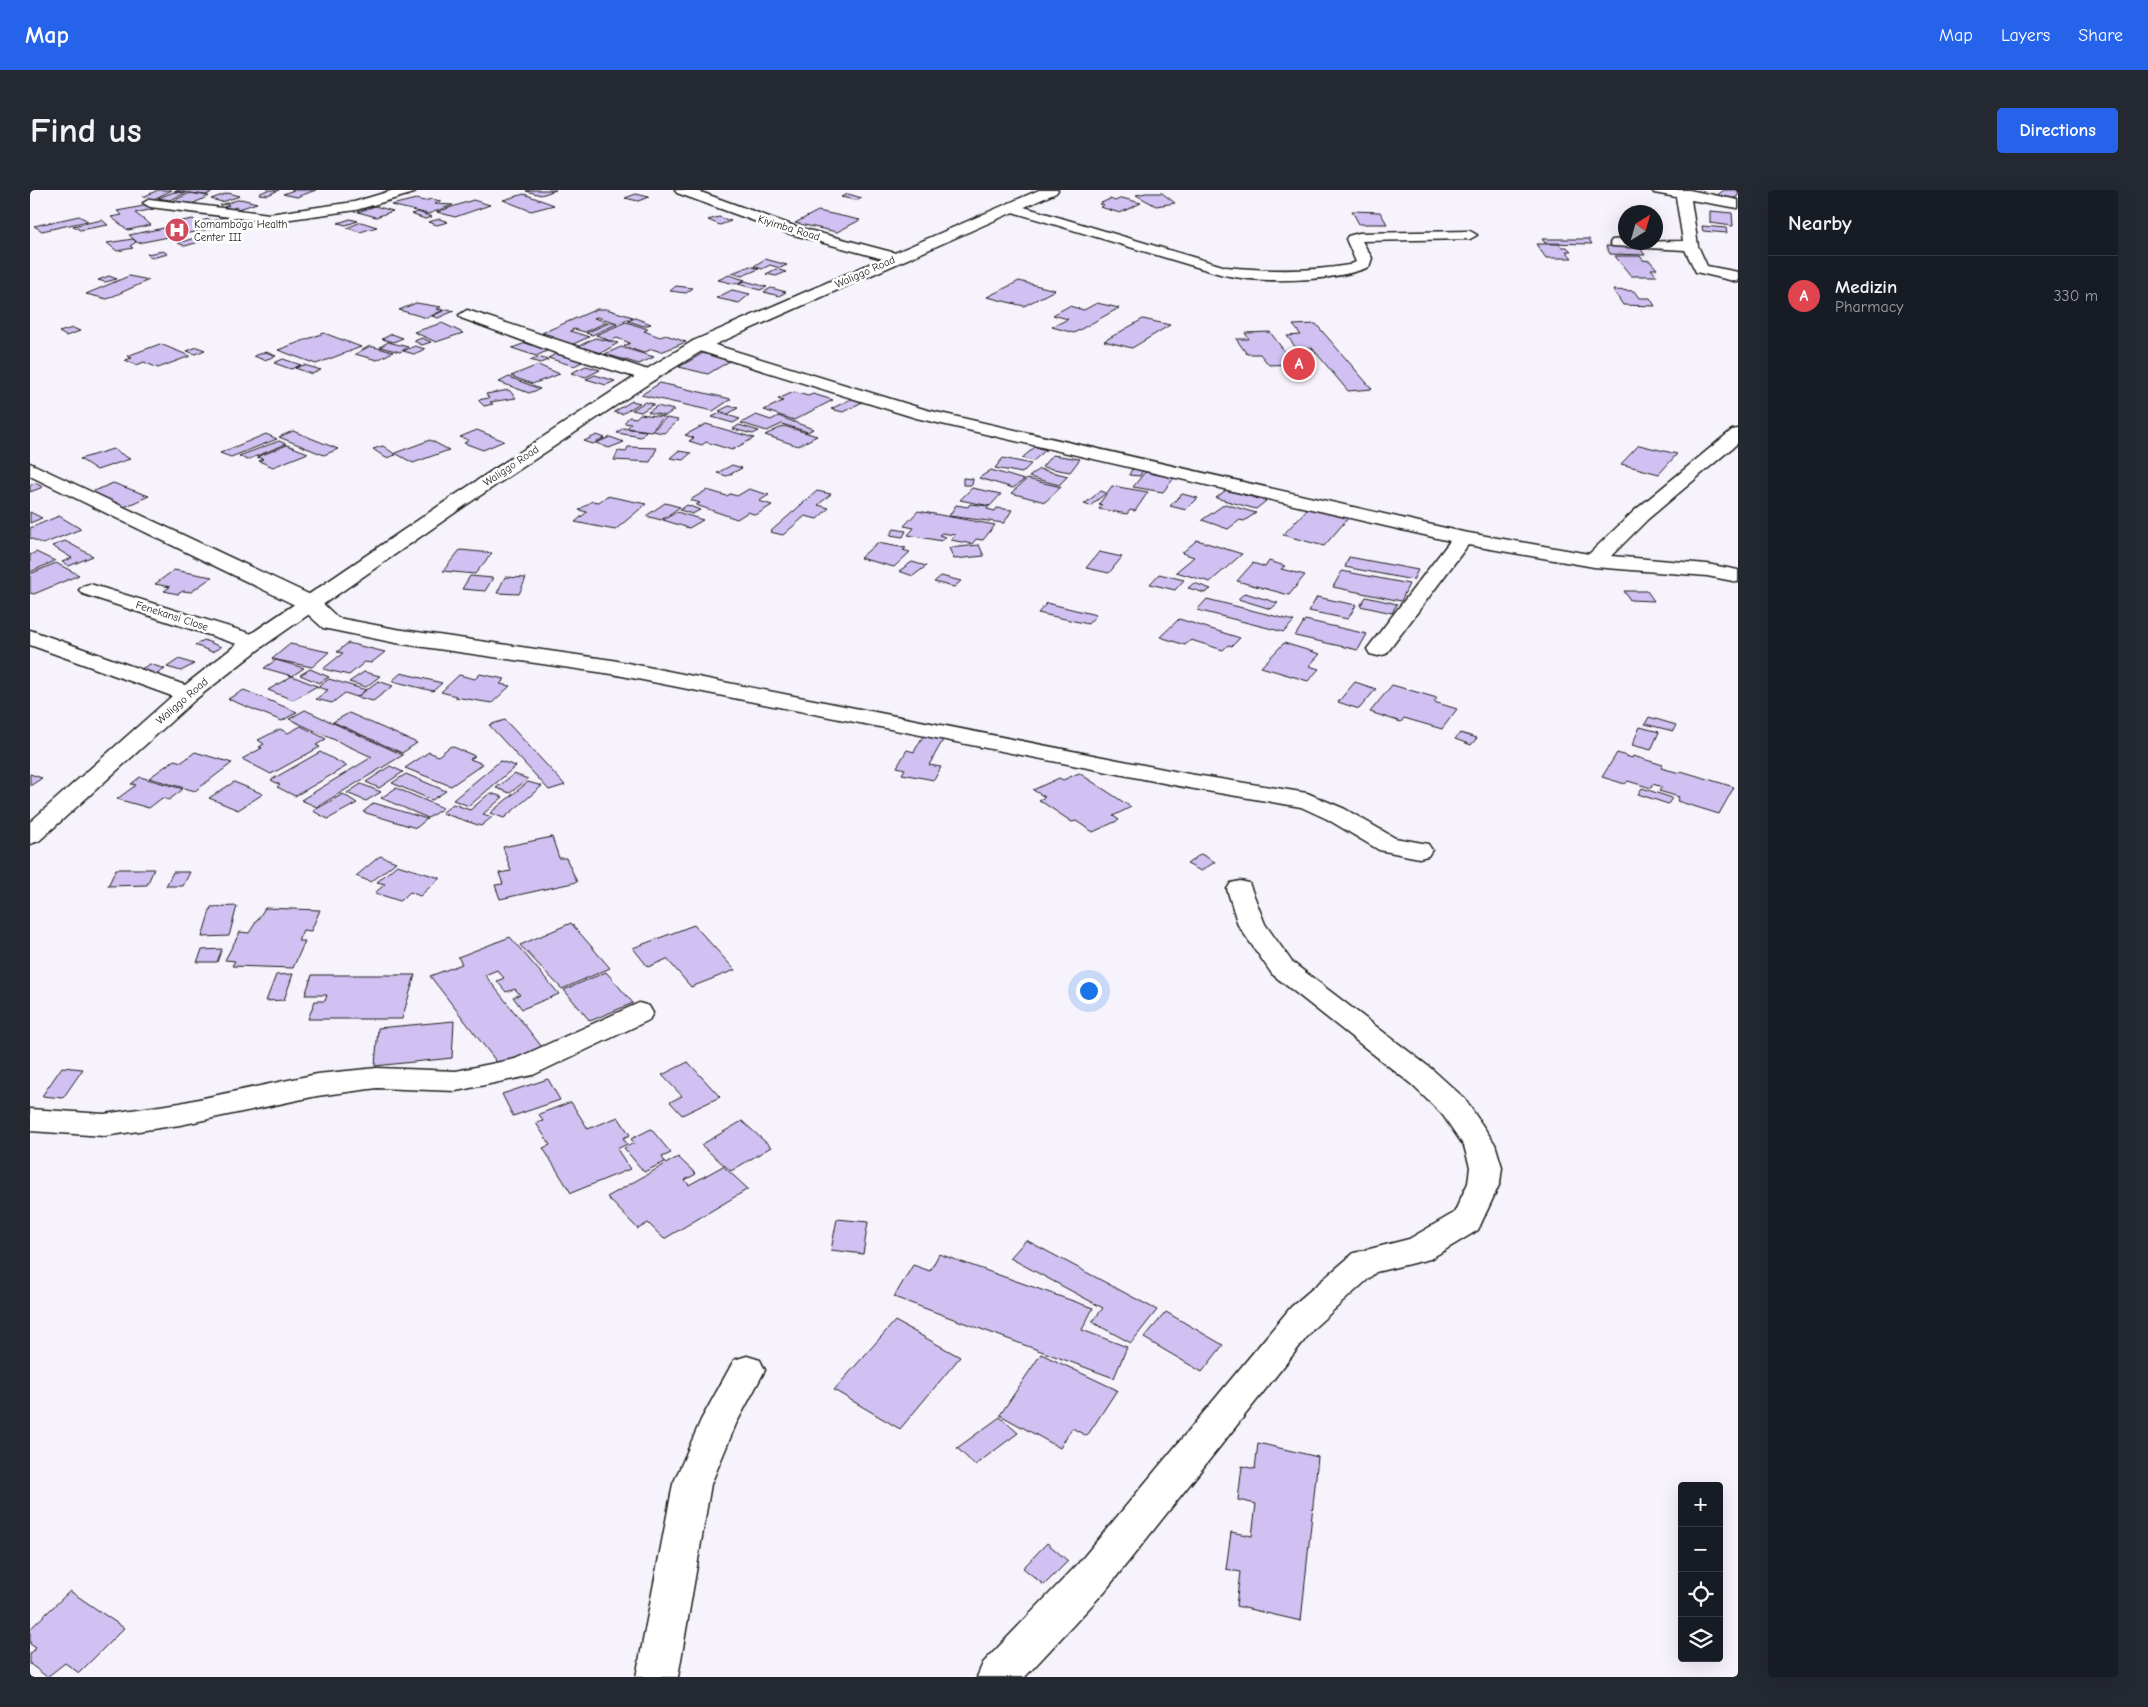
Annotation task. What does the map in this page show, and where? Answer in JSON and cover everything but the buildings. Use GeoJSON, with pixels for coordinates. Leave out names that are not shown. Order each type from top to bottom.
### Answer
{"type":"FeatureCollection","features":[{"type":"Feature","properties":{"kind":"street"},"geometry":{"type":"LineString","coordinates":[[150,203],[269,218],[356,206],[409,190]]}},
{"type":"Feature","properties":{"kind":"street","name":"Kiyimba Road"},"geometry":{"type":"LineString","coordinates":[[682,190],[792,230],[898,258]]}},
{"type":"Feature","properties":{"kind":"street"},"geometry":{"type":"LineString","coordinates":[[1659,190],[1683,192],[1738,204]]}},
{"type":"Feature","properties":{"kind":"street"},"geometry":{"type":"LineString","coordinates":[[1683,192],[1691,246],[1701,269],[1721,275],[1738,277]]}},
{"type":"Feature","properties":{"kind":"street","name":"Waliggo Road"},"geometry":{"type":"LineString","coordinates":[[30,836],[188,694],[254,642],[309,603],[648,376],[699,345],[898,258],[1014,199],[1046,193]]}},
{"type":"Feature","properties":{"kind":"street"},"geometry":{"type":"LineString","coordinates":[[1014,199],[1225,271],[1253,275],[1323,272],[1359,267],[1364,264],[1364,258],[1352,239],[1360,237],[1470,235]]}},
{"type":"Feature","properties":{"kind":"street"},"geometry":{"type":"LineString","coordinates":[[1617,243],[1691,246]]}},
{"type":"Feature","properties":{"kind":"street"},"geometry":{"type":"LineString","coordinates":[[467,315],[562,349],[648,376]]}},
{"type":"Feature","properties":{"kind":"street"},"geometry":{"type":"LineString","coordinates":[[699,345],[825,386],[931,416],[1463,538],[1594,561],[1707,570],[1738,576]]}},
{"type":"Feature","properties":{"kind":"street"},"geometry":{"type":"LineString","coordinates":[[1594,561],[1641,515],[1738,434]]}},
{"type":"Feature","properties":{"kind":"street"},"geometry":{"type":"LineString","coordinates":[[30,469],[309,603],[331,623],[386,634],[612,667],[1180,779],[1307,801],[1336,814],[1388,845],[1419,850]]}},
{"type":"Feature","properties":{"kind":"street"},"geometry":{"type":"LineString","coordinates":[[1378,649],[1463,538]]}},
{"type":"Feature","properties":{"kind":"street","name":"Fenekansi Close"},"geometry":{"type":"LineString","coordinates":[[90,590],[254,642]]}},
{"type":"Feature","properties":{"kind":"street"},"geometry":{"type":"LineString","coordinates":[[30,637],[188,694]]}},
{"type":"Feature","properties":{"kind":"street"},"geometry":{"type":"LineString","coordinates":[[998,1677],[1091,1578],[1303,1317],[1366,1262],[1418,1250],[1466,1221],[1484,1183],[1486,1167],[1479,1144],[1453,1106],[1422,1077],[1282,968],[1252,925],[1240,889]]}},
{"type":"Feature","properties":{"kind":"street"},"geometry":{"type":"LineString","coordinates":[[30,1120],[104,1124],[180,1114],[254,1096],[316,1085],[377,1078],[456,1081],[522,1068],[639,1013]]}},
{"type":"Feature","properties":{"kind":"street"},"geometry":{"type":"LineString","coordinates":[[658,1677],[692,1484],[719,1420],[747,1370]]}},
{"type":"Feature","properties":{"kind":"place","name":"Komamboga Health Center III"},"geometry":{"type":"Point","coordinates":[177,230]}},
{"type":"Feature","properties":{"kind":"place","name":"Medizin"},"geometry":{"type":"Point","coordinates":[1299,364]}}]}
